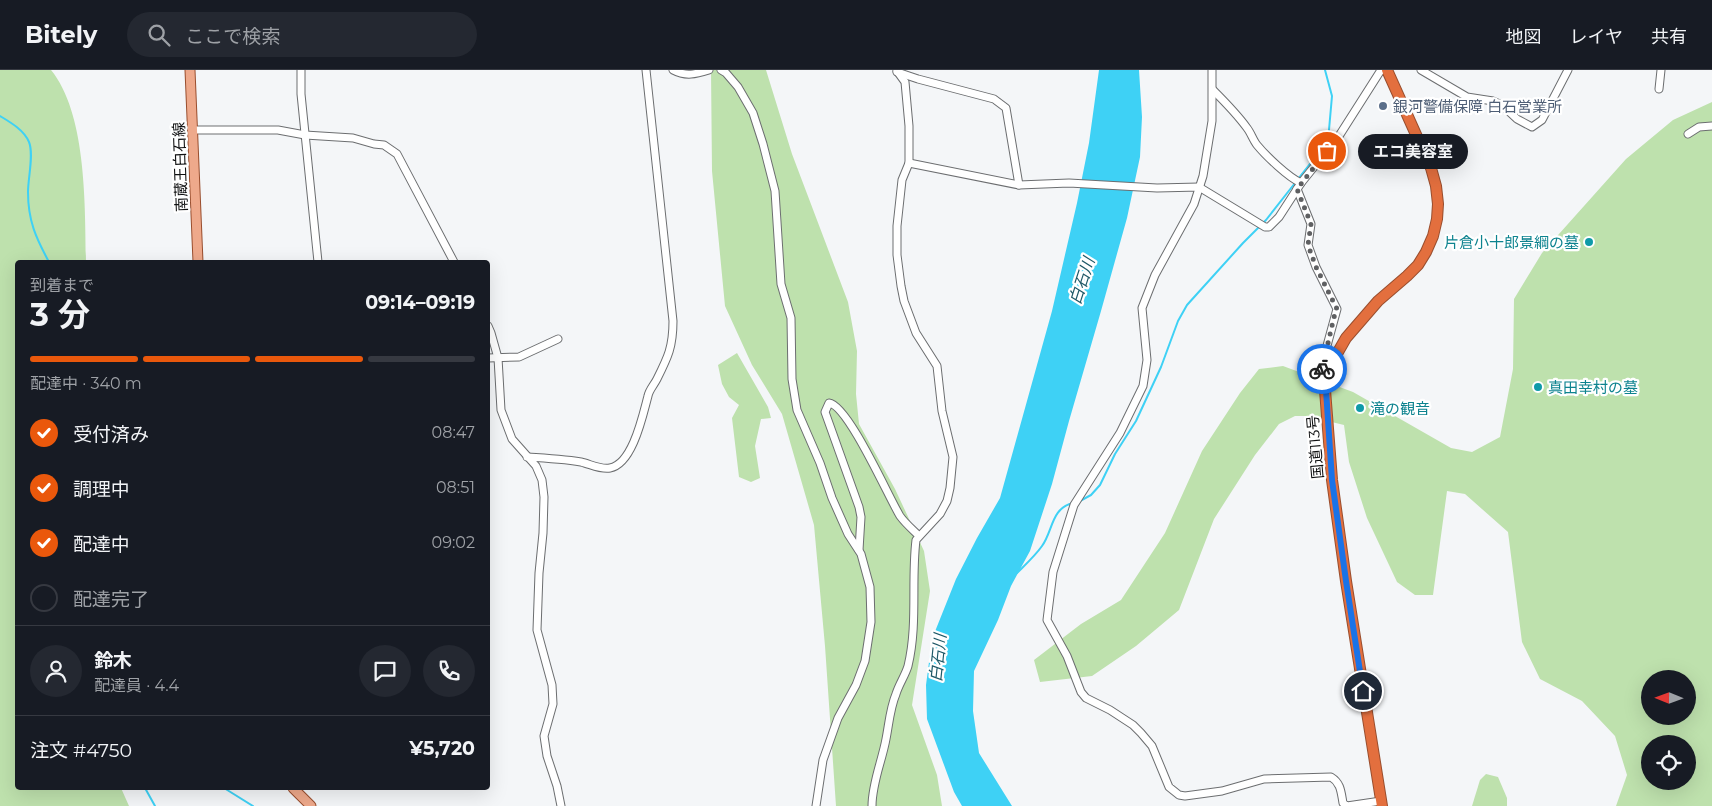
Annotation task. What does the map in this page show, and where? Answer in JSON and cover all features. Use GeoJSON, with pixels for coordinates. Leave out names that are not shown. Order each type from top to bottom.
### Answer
{"type":"FeatureCollection","features":[{"type":"Feature","properties":{"kind":"highway","name":"国道113号"},"geometry":{"type":"LineString","coordinates":[[1381,803],[1332,480],[1326,390],[1329,373],[1346,338],[1378,301],[1418,265],[1433,236],[1437,220],[1436,186],[1431,168],[1387,70]]}},
{"type":"Feature","properties":{"kind":"main road","name":"南蔵王白石線"},"geometry":{"type":"LineString","coordinates":[[190,70],[198,260]]}},
{"type":"Feature","properties":{"kind":"main road"},"geometry":{"type":"LineString","coordinates":[[295,790],[311,806]]}},
{"type":"Feature","properties":{"kind":"street"},"geometry":{"type":"LineString","coordinates":[[301,70],[301,94],[318,260]]}},
{"type":"Feature","properties":{"kind":"street"},"geometry":{"type":"LineString","coordinates":[[527,458],[553,458],[604,468],[612,468],[618,464],[624,458],[636,437],[645,411],[648,394],[670,354],[673,341],[673,321],[646,70]]}},
{"type":"Feature","properties":{"kind":"street"},"geometry":{"type":"LineString","coordinates":[[673,70],[682,74],[692,75],[708,70]]}},
{"type":"Feature","properties":{"kind":"street"},"geometry":{"type":"LineString","coordinates":[[721,70],[738,87],[752,113],[763,144],[775,191],[781,284],[792,324],[792,379],[797,410],[820,463],[832,498],[848,534],[859,550],[869,577],[871,622],[865,661],[860,677],[838,718],[823,760],[816,806]]}},
{"type":"Feature","properties":{"kind":"street"},"geometry":{"type":"LineString","coordinates":[[1212,70],[1212,120],[1204,176],[1194,204],[1155,275],[1144,300],[1142,318],[1147,360],[1143,386],[1120,433],[1076,502],[1053,572],[1047,620],[1066,656],[1081,692],[1086,698],[1110,710],[1141,733],[1152,746],[1168,787],[1179,796],[1222,791],[1264,779],[1331,777],[1336,780],[1342,803],[1347,806],[1381,803]]}},
{"type":"Feature","properties":{"kind":"street"},"geometry":{"type":"LineString","coordinates":[[909,163],[1019,185],[1069,183],[1199,187],[1224,204],[1265,227],[1269,227],[1279,217],[1297,183],[1339,136],[1381,70]]}},
{"type":"Feature","properties":{"kind":"street"},"geometry":{"type":"LineString","coordinates":[[1421,70],[1468,97],[1493,100],[1502,104],[1517,119],[1532,127],[1542,120],[1568,70]]}},
{"type":"Feature","properties":{"kind":"street"},"geometry":{"type":"LineString","coordinates":[[1659,89],[1662,70]]}},
{"type":"Feature","properties":{"kind":"street"},"geometry":{"type":"LineString","coordinates":[[872,806],[874,788],[887,738],[892,707],[896,692],[908,666],[912,628],[915,545],[918,535],[940,514],[946,500],[950,488],[953,456],[942,410],[937,366],[916,333],[904,301],[896,255],[902,180],[909,163],[907,95],[905,82],[896,71]]}},
{"type":"Feature","properties":{"kind":"street"},"geometry":{"type":"LineString","coordinates":[[896,71],[918,79],[994,99],[1006,108],[1019,185]]}},
{"type":"Feature","properties":{"kind":"street"},"geometry":{"type":"LineString","coordinates":[[1213,90],[1229,105],[1268,158],[1297,183],[1311,224],[1308,245],[1316,267],[1337,309],[1322,364],[1322,383],[1326,390]]}},
{"type":"Feature","properties":{"kind":"street"},"geometry":{"type":"LineString","coordinates":[[1688,134],[1699,127],[1712,126]]}},
{"type":"Feature","properties":{"kind":"street"},"geometry":{"type":"LineString","coordinates":[[192,130],[278,130],[305,135],[353,138],[384,145],[397,154],[453,260]]}},
{"type":"Feature","properties":{"kind":"street"},"geometry":{"type":"LineString","coordinates":[[490,330],[498,358],[501,410],[512,439],[538,470],[543,491],[543,533],[539,573],[537,630],[552,685],[553,704],[544,736],[547,756],[562,806]]}},
{"type":"Feature","properties":{"kind":"street"},"geometry":{"type":"LineString","coordinates":[[490,358],[519,357],[558,339]]}},
{"type":"Feature","properties":{"kind":"street"},"geometry":{"type":"LineString","coordinates":[[859,550],[861,517],[825,412],[829,403],[834,405],[849,422],[899,515],[918,535]]}},
{"type":"Feature","properties":{"kind":"green space"},"geometry":{"type":"Polygon","coordinates":[[[0,70],[51,70],[63,89],[72,111],[78,136],[84,189],[86,260],[15,260],[15,790],[122,790],[129,806],[0,806],[0,70]]]}},
{"type":"Feature","properties":{"kind":"green space"},"geometry":{"type":"Polygon","coordinates":[[[711,70],[766,70],[792,154],[848,302],[857,351],[856,394],[859,424],[895,489],[924,551],[930,591],[912,705],[937,775],[942,806],[836,806],[825,646],[814,525],[782,414],[752,365],[725,306],[712,171],[711,70]]]}},
{"type":"Feature","properties":{"kind":"green space"},"geometry":{"type":"Polygon","coordinates":[[[1712,102],[1712,806],[1616,806],[1627,775],[1615,736],[1582,701],[1540,679],[1522,642],[1508,532],[1465,494],[1447,491],[1433,595],[1415,595],[1397,582],[1367,518],[1349,462],[1344,425],[1307,416],[1295,416],[1279,424],[1255,455],[1214,519],[1179,610],[1136,646],[1092,676],[1040,682],[1034,660],[1081,624],[1121,600],[1165,533],[1202,451],[1240,393],[1259,369],[1283,366],[1353,392],[1451,448],[1472,452],[1500,437],[1513,369],[1514,299],[1542,253],[1626,159],[1673,120],[1712,102]]]}},
{"type":"Feature","properties":{"kind":"green space"},"geometry":{"type":"Polygon","coordinates":[[[737,353],[768,407],[771,418],[761,419],[755,446],[760,478],[751,482],[739,477],[732,418],[739,405],[729,397],[722,384],[718,365],[737,353]]]}},
{"type":"Feature","properties":{"kind":"green space"},"geometry":{"type":"Polygon","coordinates":[[[1486,774],[1498,777],[1507,798],[1507,806],[1472,806],[1480,780],[1486,774]]]}},
{"type":"Feature","properties":{"kind":"water","name":"白石川"},"geometry":{"type":"Polygon","coordinates":[[[1099,70],[1139,70],[1142,117],[1140,157],[1127,218],[1052,484],[1030,551],[1011,586],[998,620],[974,671],[973,711],[979,753],[1012,806],[962,806],[954,792],[927,719],[926,685],[932,639],[956,579],[1000,498],[1052,311],[1077,203],[1089,143],[1099,70]]]}},
{"type":"Feature","properties":{"kind":"waterway"},"geometry":{"type":"LineString","coordinates":[[1298,179],[1328,141],[1332,96],[1325,70]]}},
{"type":"Feature","properties":{"kind":"waterway"},"geometry":{"type":"LineString","coordinates":[[0,116],[20,130],[29,142],[31,153],[28,192],[29,212],[37,237],[48,260]]}},
{"type":"Feature","properties":{"kind":"waterway"},"geometry":{"type":"LineString","coordinates":[[1080,501],[1091,495],[1100,485],[1115,454],[1136,421],[1161,367],[1178,321],[1187,305],[1266,220],[1295,183]]}},
{"type":"Feature","properties":{"kind":"waterway"},"geometry":{"type":"LineString","coordinates":[[1017,573],[1042,546],[1056,515],[1060,510],[1073,503]]}},
{"type":"Feature","properties":{"kind":"waterway"},"geometry":{"type":"LineString","coordinates":[[146,790],[155,806]]}},
{"type":"Feature","properties":{"kind":"waterway"},"geometry":{"type":"LineString","coordinates":[[227,790],[253,806]]}},
{"type":"Feature","properties":{"kind":"way so far"},"geometry":{"type":"LineString","coordinates":[[1322,369],[1337,309],[1316,267],[1308,245],[1311,224],[1297,189],[1327,151]]}},
{"type":"Feature","properties":{"kind":"place","name":"銀河警備保障 白石営業所"},"geometry":{"type":"Point","coordinates":[1383,106]}},
{"type":"Feature","properties":{"kind":"place","name":"エコ美容室"},"geometry":{"type":"Point","coordinates":[1327,151]}},
{"type":"Feature","properties":{"kind":"place","name":"片倉小十郎景綱の墓"},"geometry":{"type":"Point","coordinates":[1589,242]}},
{"type":"Feature","properties":{"kind":"place","name":"真田幸村の墓"},"geometry":{"type":"Point","coordinates":[1538,387]}},
{"type":"Feature","properties":{"kind":"place","name":"滝の観音"},"geometry":{"type":"Point","coordinates":[1360,408]}},
{"type":"Feature","properties":{"kind":"route"},"geometry":{"type":"LineString","coordinates":[[1322,369],[1322,383],[1326,390],[1332,480],[1363,691]]}}]}
